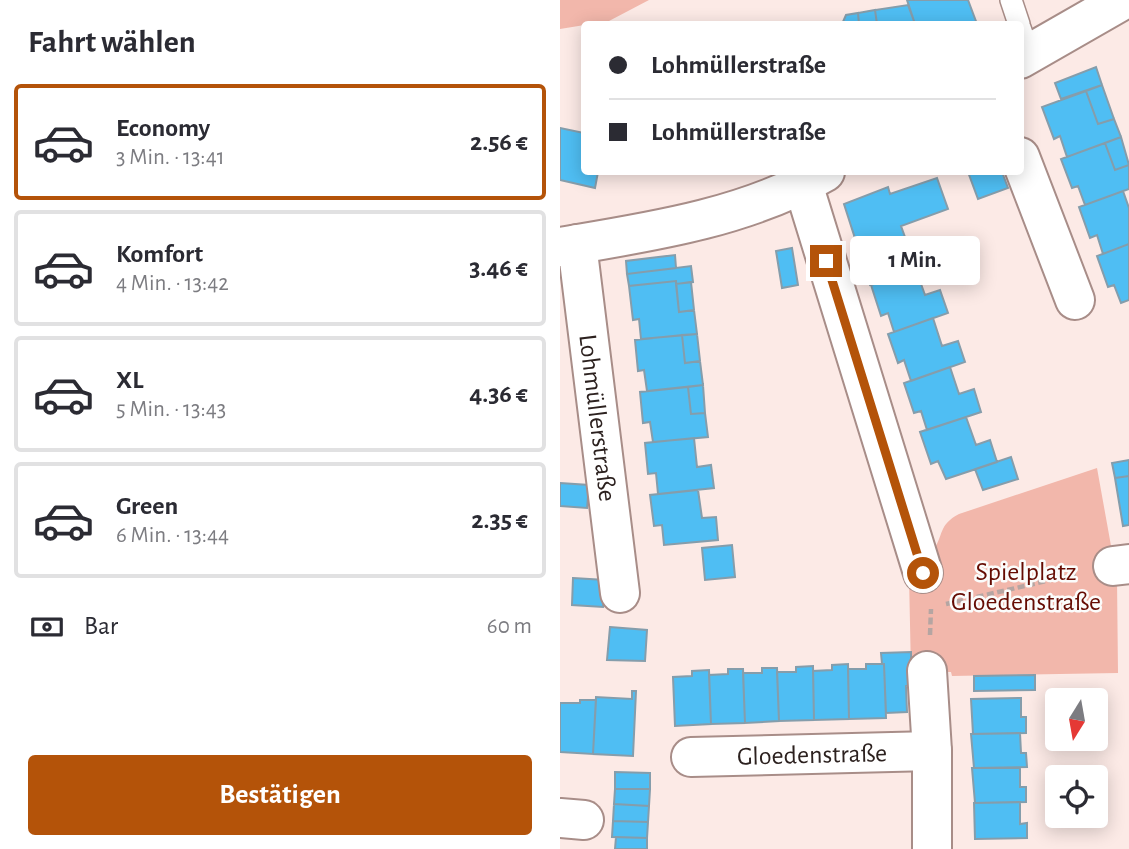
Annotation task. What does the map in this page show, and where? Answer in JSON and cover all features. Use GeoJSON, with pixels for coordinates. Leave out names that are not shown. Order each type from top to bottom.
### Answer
{"type":"FeatureCollection","features":[{"type":"Feature","properties":{"kind":"street"},"geometry":{"type":"LineString","coordinates":[[1024,40],[1123,0]]}},
{"type":"Feature","properties":{"kind":"street"},"geometry":{"type":"LineString","coordinates":[[1024,167],[1075,300]]}},
{"type":"Feature","properties":{"kind":"street","name":"Lohmüllerstraße"},"geometry":{"type":"LineString","coordinates":[[620,593],[569,245],[701,221],[814,178],[927,590]]}},
{"type":"Feature","properties":{"kind":"street"},"geometry":{"type":"LineString","coordinates":[[927,671],[932,751],[932,849]]}},
{"type":"Feature","properties":{"kind":"street","name":"Gloedenstraße"},"geometry":{"type":"LineString","coordinates":[[691,757],[932,751]]}},
{"type":"Feature","properties":{"kind":"lane"},"geometry":{"type":"LineString","coordinates":[[1011,0],[1017,21]]}},
{"type":"Feature","properties":{"kind":"path"},"geometry":{"type":"LineString","coordinates":[[927,671],[927,590],[1121,565]]}},
{"type":"Feature","properties":{"kind":"green space"},"geometry":{"type":"Polygon","coordinates":[[[560,0],[649,0],[609,21],[581,21],[581,26],[560,29],[560,0]]]}},
{"type":"Feature","properties":{"kind":"green space","name":"Spielplatz Gloedenstraße"},"geometry":{"type":"Polygon","coordinates":[[[1097,468],[1117,579],[1118,673],[952,676],[951,672],[911,672],[909,576],[933,551],[948,522],[959,514],[1097,468]]]}},
{"type":"Feature","properties":{"kind":"building"},"geometry":{"type":"Polygon","coordinates":[[[907,0],[968,0],[976,21],[914,21],[907,0]]]}},
{"type":"Feature","properties":{"kind":"building"},"geometry":{"type":"Polygon","coordinates":[[[908,5],[914,21],[877,21],[875,10],[908,5]]]}},
{"type":"Feature","properties":{"kind":"building"},"geometry":{"type":"Polygon","coordinates":[[[875,10],[877,21],[859,21],[858,13],[875,10]]]}},
{"type":"Feature","properties":{"kind":"building"},"geometry":{"type":"Polygon","coordinates":[[[858,13],[859,21],[843,21],[846,15],[858,13]]]}},
{"type":"Feature","properties":{"kind":"building"},"geometry":{"type":"Polygon","coordinates":[[[1096,67],[1102,85],[1061,99],[1055,83],[1096,67]]]}},
{"type":"Feature","properties":{"kind":"building"},"geometry":{"type":"Polygon","coordinates":[[[1102,85],[1114,119],[1098,124],[1086,91],[1102,85]]]}},
{"type":"Feature","properties":{"kind":"building"},"geometry":{"type":"Polygon","coordinates":[[[1086,91],[1098,124],[1114,119],[1121,137],[1067,157],[1060,136],[1054,139],[1042,107],[1086,91]]]}},
{"type":"Feature","properties":{"kind":"building"},"geometry":{"type":"Polygon","coordinates":[[[560,128],[581,132],[581,175],[597,175],[595,188],[560,180],[560,128]]]}},
{"type":"Feature","properties":{"kind":"building"},"geometry":{"type":"Polygon","coordinates":[[[1121,137],[1129,165],[1115,170],[1105,143],[1121,137]]]}},
{"type":"Feature","properties":{"kind":"building"},"geometry":{"type":"Polygon","coordinates":[[[1105,143],[1115,170],[1129,165],[1129,189],[1085,205],[1078,186],[1072,188],[1061,159],[1105,143]]]}},
{"type":"Feature","properties":{"kind":"building"},"geometry":{"type":"Polygon","coordinates":[[[969,175],[1003,175],[1008,188],[978,199],[969,175]]]}},
{"type":"Feature","properties":{"kind":"building"},"geometry":{"type":"Polygon","coordinates":[[[937,178],[948,209],[901,226],[909,248],[924,243],[931,264],[870,285],[844,204],[888,187],[890,194],[937,178]]]}},
{"type":"Feature","properties":{"kind":"building"},"geometry":{"type":"Polygon","coordinates":[[[1123,191],[1129,208],[1129,244],[1103,254],[1097,235],[1090,238],[1079,207],[1123,191]]]}},
{"type":"Feature","properties":{"kind":"building"},"geometry":{"type":"Polygon","coordinates":[[[1129,244],[1129,300],[1121,303],[1114,285],[1108,287],[1097,256],[1129,244]]]}},
{"type":"Feature","properties":{"kind":"building"},"geometry":{"type":"Polygon","coordinates":[[[792,248],[798,285],[782,288],[776,251],[792,248]]]}},
{"type":"Feature","properties":{"kind":"building"},"geometry":{"type":"Polygon","coordinates":[[[675,255],[676,268],[627,274],[626,261],[675,255]]]}},
{"type":"Feature","properties":{"kind":"building"},"geometry":{"type":"Polygon","coordinates":[[[691,266],[693,282],[629,286],[627,274],[691,266]]]}},
{"type":"Feature","properties":{"kind":"building"},"geometry":{"type":"Polygon","coordinates":[[[916,270],[925,295],[940,290],[948,313],[894,332],[888,313],[881,316],[871,285],[916,270]]]}},
{"type":"Feature","properties":{"kind":"building"},"geometry":{"type":"Polygon","coordinates":[[[676,281],[679,312],[694,310],[697,334],[641,339],[639,319],[633,320],[629,286],[676,281]]]}},
{"type":"Feature","properties":{"kind":"building"},"geometry":{"type":"Polygon","coordinates":[[[691,282],[694,310],[679,312],[676,284],[691,282]]]}},
{"type":"Feature","properties":{"kind":"building"},"geometry":{"type":"Polygon","coordinates":[[[933,318],[942,346],[958,341],[965,362],[911,381],[904,360],[898,363],[888,334],[933,318]]]}},
{"type":"Feature","properties":{"kind":"building"},"geometry":{"type":"Polygon","coordinates":[[[697,334],[700,361],[685,363],[682,335],[697,334]]]}},
{"type":"Feature","properties":{"kind":"building"},"geometry":{"type":"Polygon","coordinates":[[[682,335],[685,363],[700,361],[703,385],[647,391],[644,370],[638,371],[635,340],[682,335]]]}},
{"type":"Feature","properties":{"kind":"building"},"geometry":{"type":"Polygon","coordinates":[[[950,367],[959,394],[974,389],[981,412],[927,430],[921,411],[914,413],[904,383],[950,367]]]}},
{"type":"Feature","properties":{"kind":"building"},"geometry":{"type":"Polygon","coordinates":[[[703,385],[705,413],[691,414],[688,387],[703,385]]]}},
{"type":"Feature","properties":{"kind":"building"},"geometry":{"type":"Polygon","coordinates":[[[688,387],[691,414],[705,413],[708,437],[653,442],[650,422],[643,423],[640,392],[688,387]]]}},
{"type":"Feature","properties":{"kind":"building"},"geometry":{"type":"Polygon","coordinates":[[[966,417],[976,445],[990,440],[997,462],[946,479],[938,461],[931,464],[920,432],[966,417]]]}},
{"type":"Feature","properties":{"kind":"building"},"geometry":{"type":"Polygon","coordinates":[[[694,438],[697,467],[711,465],[714,488],[658,494],[656,473],[648,474],[645,443],[694,438]]]}},
{"type":"Feature","properties":{"kind":"building"},"geometry":{"type":"Polygon","coordinates":[[[1011,457],[1018,479],[983,490],[975,469],[1011,457]]]}},
{"type":"Feature","properties":{"kind":"building"},"geometry":{"type":"Polygon","coordinates":[[[1129,460],[1129,476],[1115,478],[1112,463],[1129,460]]]}},
{"type":"Feature","properties":{"kind":"building"},"geometry":{"type":"Polygon","coordinates":[[[1129,476],[1129,525],[1123,526],[1115,478],[1129,476]]]}},
{"type":"Feature","properties":{"kind":"building"},"geometry":{"type":"Polygon","coordinates":[[[560,483],[589,485],[587,508],[560,506],[560,483]]]}},
{"type":"Feature","properties":{"kind":"building"},"geometry":{"type":"Polygon","coordinates":[[[698,490],[702,518],[716,517],[718,540],[664,545],[662,525],[654,526],[650,495],[698,490]]]}},
{"type":"Feature","properties":{"kind":"building"},"geometry":{"type":"Polygon","coordinates":[[[732,545],[735,577],[705,580],[702,548],[732,545]]]}},
{"type":"Feature","properties":{"kind":"building"},"geometry":{"type":"Polygon","coordinates":[[[573,578],[605,580],[603,607],[572,605],[573,578]]]}},
{"type":"Feature","properties":{"kind":"building"},"geometry":{"type":"Polygon","coordinates":[[[610,627],[647,630],[645,661],[607,660],[610,627]]]}},
{"type":"Feature","properties":{"kind":"building"},"geometry":{"type":"Polygon","coordinates":[[[911,652],[911,685],[906,686],[907,712],[886,713],[881,653],[911,652]]]}},
{"type":"Feature","properties":{"kind":"building"},"geometry":{"type":"Polygon","coordinates":[[[848,664],[849,719],[814,720],[813,671],[832,670],[832,665],[848,664]]]}},
{"type":"Feature","properties":{"kind":"building"},"geometry":{"type":"Polygon","coordinates":[[[866,664],[884,664],[886,718],[849,719],[848,669],[866,669],[866,664]]]}},
{"type":"Feature","properties":{"kind":"building"},"geometry":{"type":"Polygon","coordinates":[[[813,666],[814,720],[779,721],[777,672],[796,672],[796,667],[813,666]]]}},
{"type":"Feature","properties":{"kind":"building"},"geometry":{"type":"Polygon","coordinates":[[[762,668],[777,668],[779,721],[745,723],[743,673],[762,673],[762,668]]]}},
{"type":"Feature","properties":{"kind":"building"},"geometry":{"type":"Polygon","coordinates":[[[728,669],[743,669],[745,723],[711,724],[709,675],[728,674],[728,669]]]}},
{"type":"Feature","properties":{"kind":"building"},"geometry":{"type":"Polygon","coordinates":[[[709,670],[711,724],[675,726],[673,677],[692,676],[692,671],[709,670]]]}},
{"type":"Feature","properties":{"kind":"building"},"geometry":{"type":"Polygon","coordinates":[[[1035,675],[1035,690],[974,691],[974,676],[1035,675]]]}},
{"type":"Feature","properties":{"kind":"building"},"geometry":{"type":"Polygon","coordinates":[[[632,691],[636,691],[633,756],[593,754],[596,697],[632,699],[632,691]]]}},
{"type":"Feature","properties":{"kind":"building"},"geometry":{"type":"Polygon","coordinates":[[[1021,698],[1021,717],[1026,717],[1026,733],[973,734],[971,699],[1021,698]]]}},
{"type":"Feature","properties":{"kind":"building"},"geometry":{"type":"Polygon","coordinates":[[[580,700],[596,700],[593,754],[560,752],[560,703],[580,703],[580,700]]]}},
{"type":"Feature","properties":{"kind":"building"},"geometry":{"type":"Polygon","coordinates":[[[1020,733],[1021,753],[1026,753],[1027,767],[974,768],[971,734],[1020,733]]]}},
{"type":"Feature","properties":{"kind":"building"},"geometry":{"type":"Polygon","coordinates":[[[972,768],[1020,768],[1020,787],[1026,787],[1026,802],[975,803],[972,768]]]}},
{"type":"Feature","properties":{"kind":"building"},"geometry":{"type":"Polygon","coordinates":[[[615,772],[650,773],[650,789],[615,789],[615,772]]]}},
{"type":"Feature","properties":{"kind":"building"},"geometry":{"type":"Polygon","coordinates":[[[615,789],[650,789],[649,806],[614,804],[615,789]]]}},
{"type":"Feature","properties":{"kind":"building"},"geometry":{"type":"Polygon","coordinates":[[[1020,802],[1020,824],[1027,823],[1027,838],[975,839],[974,803],[1020,802]]]}},
{"type":"Feature","properties":{"kind":"building"},"geometry":{"type":"Polygon","coordinates":[[[614,804],[649,806],[648,822],[613,821],[614,804]]]}},
{"type":"Feature","properties":{"kind":"building"},"geometry":{"type":"Polygon","coordinates":[[[613,821],[648,822],[647,838],[612,837],[613,821]]]}},
{"type":"Feature","properties":{"kind":"building"},"geometry":{"type":"Polygon","coordinates":[[[616,837],[647,838],[647,849],[615,849],[616,837]]]}},
{"type":"Feature","properties":{"kind":"route"},"geometry":{"type":"LineString","coordinates":[[826,261],[923,573]]}}]}
